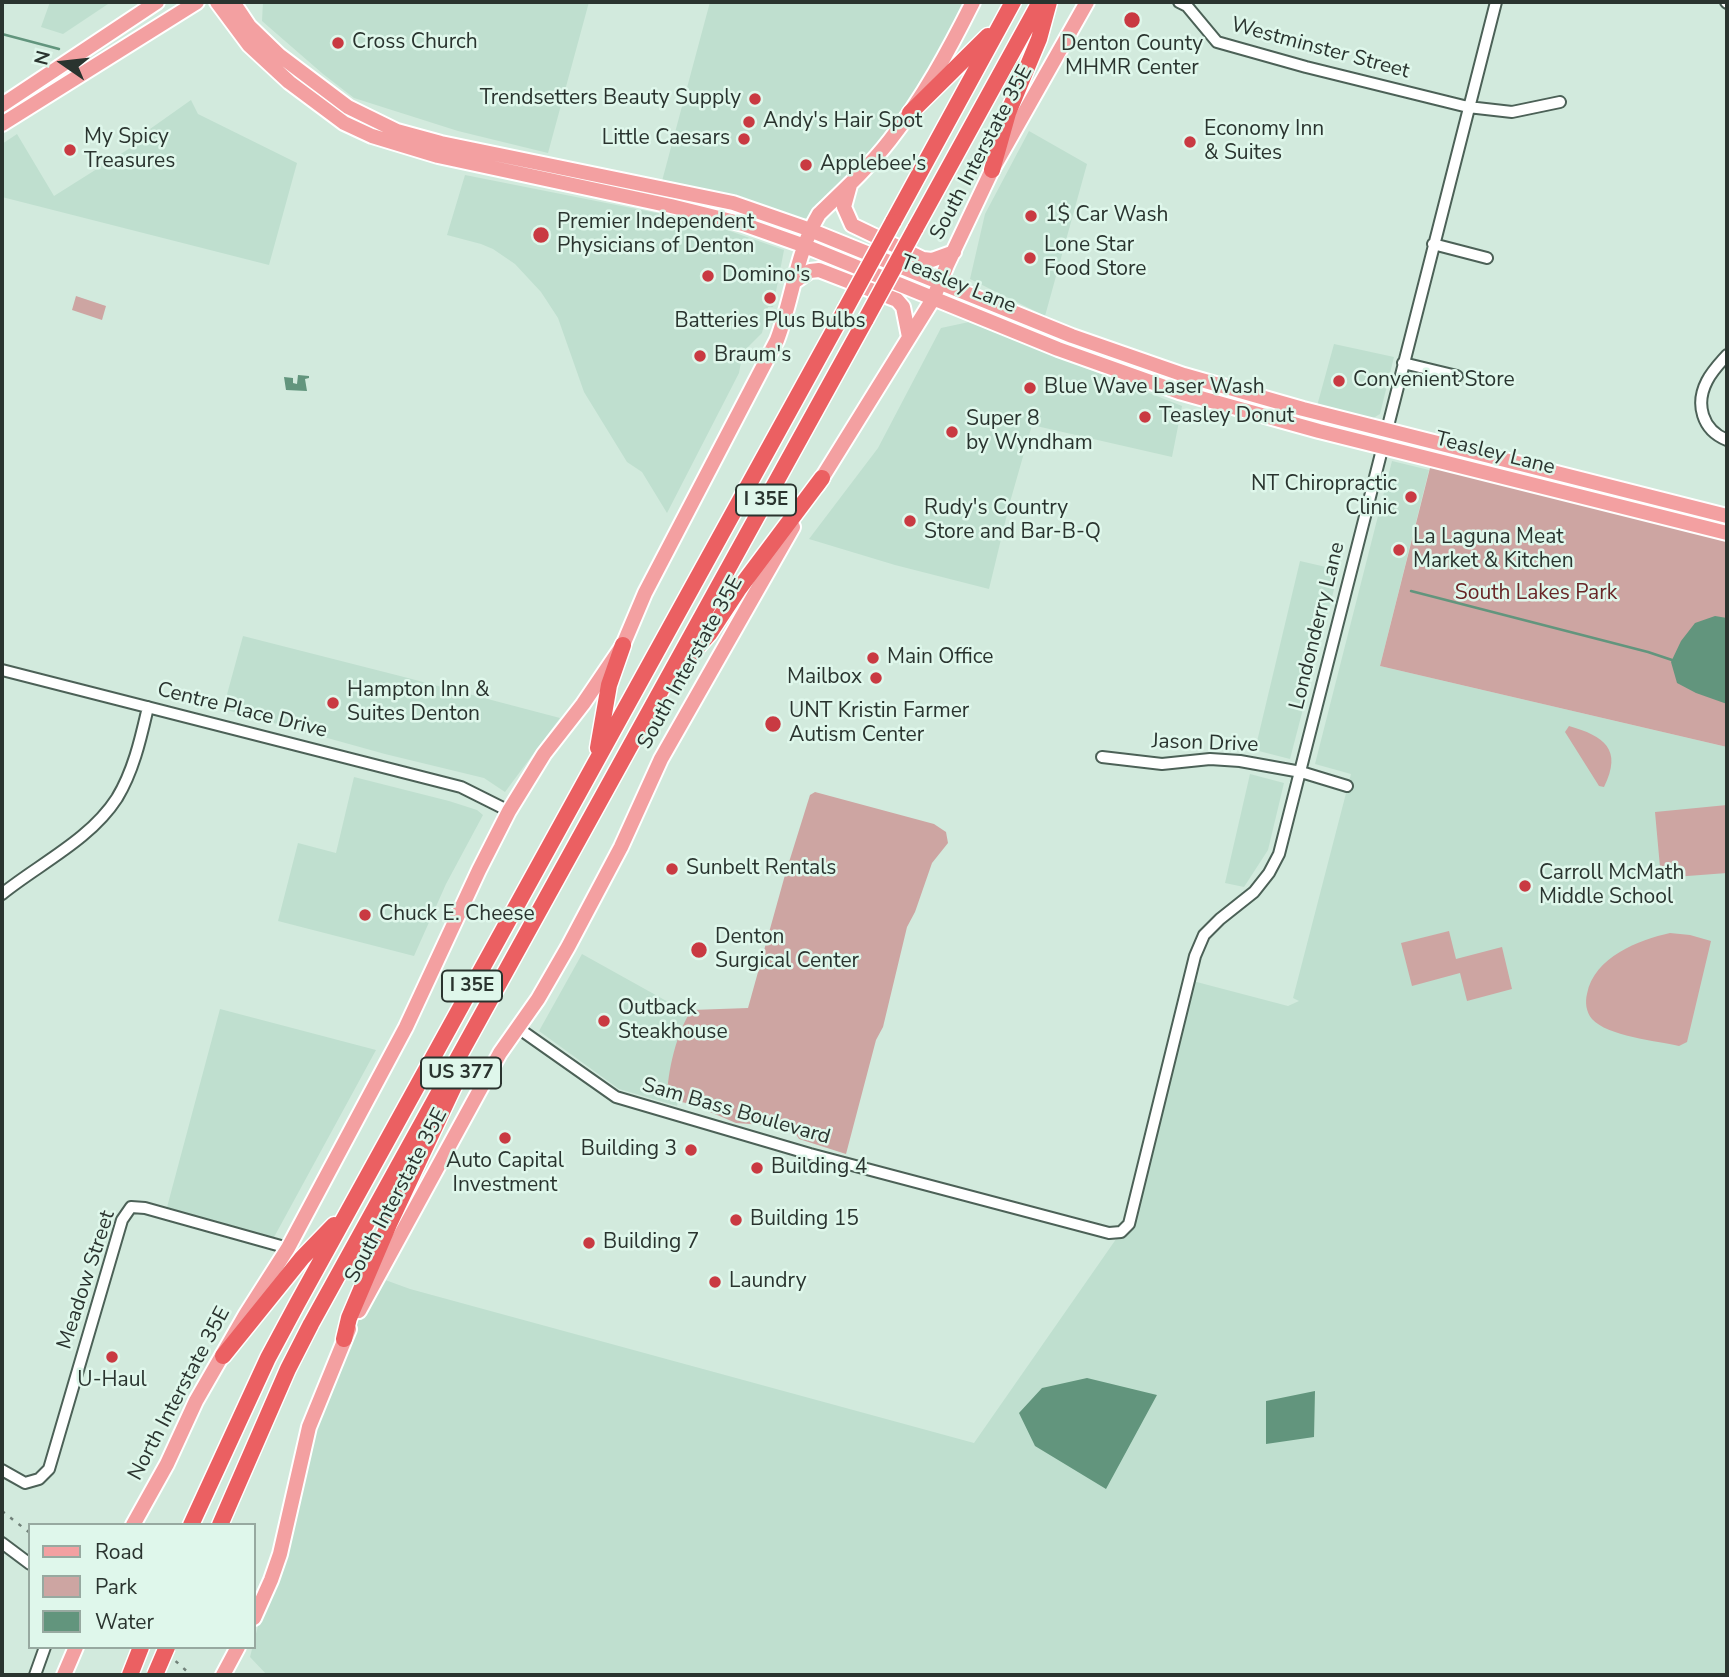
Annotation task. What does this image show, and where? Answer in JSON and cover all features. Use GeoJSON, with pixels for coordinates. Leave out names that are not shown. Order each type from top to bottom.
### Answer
{"type":"FeatureCollection","features":[{"type":"Feature","properties":{"kind":"highway","name":"I 35E"},"geometry":{"type":"LineString","coordinates":[[192,1523],[268,1358],[1013,2]]}},
{"type":"Feature","properties":{"kind":"highway","name":"I 35E"},"geometry":{"type":"LineString","coordinates":[[221,1523],[288,1369],[489,999],[668,681],[1040,2]]}},
{"type":"Feature","properties":{"kind":"highway"},"geometry":{"type":"LineString","coordinates":[[992,170],[1008,113],[1039,39],[1049,2]]}},
{"type":"Feature","properties":{"kind":"highway"},"geometry":{"type":"LineString","coordinates":[[910,113],[998,27]]}},
{"type":"Feature","properties":{"kind":"highway"},"geometry":{"type":"LineString","coordinates":[[668,681],[709,634],[738,590],[822,478]]}},
{"type":"Feature","properties":{"kind":"highway"},"geometry":{"type":"LineString","coordinates":[[596,760],[609,685],[622,646]]}},
{"type":"Feature","properties":{"kind":"highway","name":"US 377"},"geometry":{"type":"LineString","coordinates":[[342,1344],[361,1289],[464,1064],[489,999]]}},
{"type":"Feature","properties":{"kind":"highway"},"geometry":{"type":"LineString","coordinates":[[223,1356],[302,1258],[348,1211]]}},
{"type":"Feature","properties":{"kind":"highway"},"geometry":{"type":"LineString","coordinates":[[130,1675],[140,1649]]}},
{"type":"Feature","properties":{"kind":"highway"},"geometry":{"type":"LineString","coordinates":[[155,1675],[166,1649]]}},
{"type":"Feature","properties":{"kind":"main road"},"geometry":{"type":"LineString","coordinates":[[2,105],[157,2]]}},
{"type":"Feature","properties":{"kind":"main road"},"geometry":{"type":"LineString","coordinates":[[2,124],[197,2]]}},
{"type":"Feature","properties":{"kind":"main road","name":"Teasley Lane"},"geometry":{"type":"LineString","coordinates":[[217,2],[249,46],[289,82],[344,123],[372,136],[438,156],[673,199],[733,203],[811,231],[1072,336],[1184,375],[1386,431],[1727,516]]}},
{"type":"Feature","properties":{"kind":"main road","name":"Teasley Lane"},"geometry":{"type":"LineString","coordinates":[[233,2],[249,26],[279,55],[348,107],[397,131],[673,199],[805,246],[1058,349],[1180,391],[1382,447],[1727,533]]}},
{"type":"Feature","properties":{"kind":"main road"},"geometry":{"type":"LineString","coordinates":[[288,1248],[406,1027],[509,811],[544,754],[583,704],[622,646],[645,593],[775,345],[786,316],[797,265],[819,215],[888,143],[910,113],[946,54],[973,2]]}},
{"type":"Feature","properties":{"kind":"main road","name":"South Interstate 35E"},"geometry":{"type":"LineString","coordinates":[[342,1344],[500,1053],[568,947],[621,847],[648,785],[678,727],[822,478],[933,299],[992,170],[1087,2]]}},
{"type":"Feature","properties":{"kind":"main road"},"geometry":{"type":"LineString","coordinates":[[30,86],[39,100]]}},
{"type":"Feature","properties":{"kind":"main road"},"geometry":{"type":"LineString","coordinates":[[853,181],[844,207],[852,225],[923,259],[932,260],[954,252]]}},
{"type":"Feature","properties":{"kind":"main road"},"geometry":{"type":"LineString","coordinates":[[794,282],[810,271],[819,271],[897,300],[903,307],[909,337]]}},
{"type":"Feature","properties":{"kind":"main road"},"geometry":{"type":"LineString","coordinates":[[1180,391],[1184,375]]}},
{"type":"Feature","properties":{"kind":"main road","name":"North Interstate 35E"},"geometry":{"type":"LineString","coordinates":[[134,1523],[167,1464],[196,1401],[288,1248]]}},
{"type":"Feature","properties":{"kind":"main road"},"geometry":{"type":"LineString","coordinates":[[256,1613],[280,1554],[309,1427],[342,1344]]}},
{"type":"Feature","properties":{"kind":"main road"},"geometry":{"type":"LineString","coordinates":[[64,1675],[75,1649]]}},
{"type":"Feature","properties":{"kind":"main road"},"geometry":{"type":"LineString","coordinates":[[223,1675],[237,1649]]}},
{"type":"Feature","properties":{"kind":"street","name":"Westminster Street"},"geometry":{"type":"LineString","coordinates":[[1179,2],[1186,6],[1217,43],[1468,107],[1512,112],[1560,102]]}},
{"type":"Feature","properties":{"kind":"street","name":"Londonderry Lane"},"geometry":{"type":"LineString","coordinates":[[1124,1229],[1129,1224],[1195,956],[1204,935],[1254,892],[1269,873],[1279,853],[1496,2]]}},
{"type":"Feature","properties":{"kind":"street"},"geometry":{"type":"LineString","coordinates":[[1433,244],[1487,258]]}},
{"type":"Feature","properties":{"kind":"street"},"geometry":{"type":"LineString","coordinates":[[1727,355],[1712,372],[1702,391],[1701,409],[1704,421],[1709,427],[1717,436],[1727,440]]}},
{"type":"Feature","properties":{"kind":"street"},"geometry":{"type":"LineString","coordinates":[[1403,363],[1457,376]]}},
{"type":"Feature","properties":{"kind":"street","name":"Centre Place Drive"},"geometry":{"type":"LineString","coordinates":[[2,670],[461,787],[509,811]]}},
{"type":"Feature","properties":{"kind":"street"},"geometry":{"type":"LineString","coordinates":[[2,894],[88,831],[117,798],[137,752],[148,707]]}},
{"type":"Feature","properties":{"kind":"street","name":"Jason Drive"},"geometry":{"type":"LineString","coordinates":[[1102,757],[1162,764],[1220,760],[1272,766],[1347,786]]}},
{"type":"Feature","properties":{"kind":"street","name":"Sam Bass Boulevard"},"geometry":{"type":"LineString","coordinates":[[518,1028],[615,1097],[970,1197],[1109,1233],[1121,1232],[1124,1229]]}},
{"type":"Feature","properties":{"kind":"street","name":"Meadow Street"},"geometry":{"type":"LineString","coordinates":[[2,1470],[26,1483],[38,1479],[49,1469],[122,1220],[131,1207],[145,1208],[288,1248]]}},
{"type":"Feature","properties":{"kind":"street"},"geometry":{"type":"LineString","coordinates":[[2,1543],[28,1562]]}},
{"type":"Feature","properties":{"kind":"street"},"geometry":{"type":"LineString","coordinates":[[36,1675],[44,1649]]}},
{"type":"Feature","properties":{"kind":"shaded area"},"geometry":{"type":"Polygon","coordinates":[[[50,2],[111,2],[63,34],[41,27],[50,2]]]}},
{"type":"Feature","properties":{"kind":"shaded area"},"geometry":{"type":"Polygon","coordinates":[[[263,2],[589,2],[548,153],[458,131],[354,98],[262,21],[263,2]]]}},
{"type":"Feature","properties":{"kind":"shaded area"},"geometry":{"type":"Polygon","coordinates":[[[710,2],[967,2],[907,111],[826,202],[807,218],[801,219],[662,181],[710,2]]]}},
{"type":"Feature","properties":{"kind":"shaded area"},"geometry":{"type":"Polygon","coordinates":[[[191,100],[198,114],[297,163],[269,265],[2,197],[2,144],[17,134],[54,196],[154,133],[150,129],[191,100]]]}},
{"type":"Feature","properties":{"kind":"shaded area"},"geometry":{"type":"Polygon","coordinates":[[[1029,131],[1087,164],[1045,316],[970,279],[985,214],[1029,131]]]}},
{"type":"Feature","properties":{"kind":"shaded area"},"geometry":{"type":"Polygon","coordinates":[[[465,175],[707,223],[784,250],[773,307],[768,307],[762,333],[743,352],[739,373],[667,513],[642,472],[627,462],[584,392],[558,318],[541,292],[515,264],[493,249],[447,235],[465,175]]]}},
{"type":"Feature","properties":{"kind":"shaded area"},"geometry":{"type":"Polygon","coordinates":[[[969,322],[1182,406],[1172,457],[1032,425],[989,589],[809,539],[878,448],[941,328],[969,322]]]}},
{"type":"Feature","properties":{"kind":"shaded area"},"geometry":{"type":"Polygon","coordinates":[[[1334,344],[1394,357],[1380,414],[1370,420],[1317,406],[1334,344]]]}},
{"type":"Feature","properties":{"kind":"shaded area"},"geometry":{"type":"Polygon","coordinates":[[[1392,461],[1429,470],[1380,666],[1727,747],[1727,1675],[267,1675],[250,1657],[252,1649],[256,1649],[256,1634],[302,1455],[377,1277],[410,1289],[974,1443],[1129,1224],[1189,980],[1288,1006],[1299,1001],[1293,998],[1351,774],[1315,764],[1392,461]]]}},
{"type":"Feature","properties":{"kind":"shaded area"},"geometry":{"type":"Polygon","coordinates":[[[1300,561],[1339,570],[1290,759],[1255,750],[1300,561]]]}},
{"type":"Feature","properties":{"kind":"shaded area"},"geometry":{"type":"Polygon","coordinates":[[[243,636],[560,718],[505,792],[484,778],[385,754],[223,709],[243,636]]]}},
{"type":"Feature","properties":{"kind":"shaded area"},"geometry":{"type":"Polygon","coordinates":[[[1250,774],[1284,783],[1268,850],[1244,887],[1225,883],[1250,774]]]}},
{"type":"Feature","properties":{"kind":"shaded area"},"geometry":{"type":"Polygon","coordinates":[[[354,777],[449,801],[477,810],[483,815],[446,884],[414,956],[278,921],[298,843],[336,853],[354,777]]]}},
{"type":"Feature","properties":{"kind":"shaded area"},"geometry":{"type":"Polygon","coordinates":[[[582,954],[697,1018],[677,1106],[619,1089],[539,1031],[582,954]]]}},
{"type":"Feature","properties":{"kind":"shaded area"},"geometry":{"type":"Polygon","coordinates":[[[220,1009],[376,1050],[273,1239],[166,1211],[220,1009]]]}},
{"type":"Feature","properties":{"kind":"green space"},"geometry":{"type":"Polygon","coordinates":[[[76,296],[106,306],[102,320],[72,310],[76,296]]]}},
{"type":"Feature","properties":{"kind":"green space","name":"South Lakes Park"},"geometry":{"type":"Polygon","coordinates":[[[1432,460],[1727,533],[1727,747],[1380,666],[1432,460]]]}},
{"type":"Feature","properties":{"kind":"green space"},"geometry":{"type":"Polygon","coordinates":[[[1569,726],[1592,734],[1607,746],[1611,763],[1604,787],[1599,786],[1565,732],[1569,726]]]}},
{"type":"Feature","properties":{"kind":"green space"},"geometry":{"type":"Polygon","coordinates":[[[815,792],[934,824],[946,832],[948,843],[932,863],[907,927],[883,1027],[876,1040],[846,1154],[799,1139],[791,1127],[736,1123],[691,1104],[667,1099],[674,1052],[682,1028],[692,1010],[748,1008],[785,875],[810,795],[815,792]]]}},
{"type":"Feature","properties":{"kind":"green space"},"geometry":{"type":"Polygon","coordinates":[[[1727,805],[1727,873],[1661,878],[1655,812],[1727,805]]]}},
{"type":"Feature","properties":{"kind":"green space"},"geometry":{"type":"Polygon","coordinates":[[[1449,931],[1456,959],[1502,947],[1512,989],[1467,1001],[1460,973],[1412,986],[1401,943],[1449,931]]]}},
{"type":"Feature","properties":{"kind":"green space"},"geometry":{"type":"Polygon","coordinates":[[[1670,933],[1711,941],[1687,1042],[1679,1046],[1633,1037],[1599,1025],[1587,1010],[1586,997],[1591,981],[1599,970],[1620,952],[1645,940],[1670,933]]]}},
{"type":"Feature","properties":{"kind":"water"},"geometry":{"type":"Polygon","coordinates":[[[298,375],[309,376],[305,379],[307,391],[286,390],[284,377],[293,378],[293,383],[297,384],[298,375]]]}},
{"type":"Feature","properties":{"kind":"water"},"geometry":{"type":"Polygon","coordinates":[[[1715,616],[1727,618],[1727,704],[1677,683],[1671,662],[1681,641],[1695,623],[1715,616]]]}},
{"type":"Feature","properties":{"kind":"water"},"geometry":{"type":"Polygon","coordinates":[[[1087,1378],[1157,1395],[1106,1489],[1035,1446],[1019,1413],[1042,1388],[1087,1378]]]}},
{"type":"Feature","properties":{"kind":"water"},"geometry":{"type":"Polygon","coordinates":[[[1315,1391],[1314,1437],[1266,1444],[1266,1401],[1315,1391]]]}},
{"type":"Feature","properties":{"kind":"waterway"},"geometry":{"type":"LineString","coordinates":[[2,34],[59,49]]}},
{"type":"Feature","properties":{"kind":"waterway"},"geometry":{"type":"LineString","coordinates":[[1411,591],[1675,661]]}},
{"type":"Feature","properties":{"kind":"railway"},"geometry":{"type":"LineString","coordinates":[[2,1511],[28,1531]]}},
{"type":"Feature","properties":{"kind":"railway"},"geometry":{"type":"LineString","coordinates":[[162,1649],[191,1675]]}},
{"type":"Feature","properties":{"kind":"place","name":"Denton County MHMR Center"},"geometry":{"type":"Point","coordinates":[1132,20]}},
{"type":"Feature","properties":{"kind":"place","name":"Cross Church"},"geometry":{"type":"Point","coordinates":[338,43]}},
{"type":"Feature","properties":{"kind":"place","name":"Trendsetters Beauty Supply"},"geometry":{"type":"Point","coordinates":[755,99]}},
{"type":"Feature","properties":{"kind":"place","name":"Andy's Hair Spot"},"geometry":{"type":"Point","coordinates":[749,122]}},
{"type":"Feature","properties":{"kind":"place","name":"Little Caesars"},"geometry":{"type":"Point","coordinates":[744,139]}},
{"type":"Feature","properties":{"kind":"place","name":"Economy Inn & Suites"},"geometry":{"type":"Point","coordinates":[1190,142]}},
{"type":"Feature","properties":{"kind":"place","name":"My Spicy Treasures"},"geometry":{"type":"Point","coordinates":[70,150]}},
{"type":"Feature","properties":{"kind":"place","name":"Applebee's"},"geometry":{"type":"Point","coordinates":[806,165]}},
{"type":"Feature","properties":{"kind":"place","name":"1$ Car Wash"},"geometry":{"type":"Point","coordinates":[1031,216]}},
{"type":"Feature","properties":{"kind":"place","name":"Premier Independent Physicians of Denton"},"geometry":{"type":"Point","coordinates":[541,235]}},
{"type":"Feature","properties":{"kind":"place","name":"Lone Star Food Store"},"geometry":{"type":"Point","coordinates":[1030,258]}},
{"type":"Feature","properties":{"kind":"place","name":"Domino's"},"geometry":{"type":"Point","coordinates":[708,276]}},
{"type":"Feature","properties":{"kind":"place","name":"Batteries Plus Bulbs"},"geometry":{"type":"Point","coordinates":[770,298]}},
{"type":"Feature","properties":{"kind":"place","name":"Braum's"},"geometry":{"type":"Point","coordinates":[700,356]}},
{"type":"Feature","properties":{"kind":"place","name":"Convenient Store"},"geometry":{"type":"Point","coordinates":[1339,381]}},
{"type":"Feature","properties":{"kind":"place","name":"Blue Wave Laser Wash"},"geometry":{"type":"Point","coordinates":[1030,388]}},
{"type":"Feature","properties":{"kind":"place","name":"Teasley Donut"},"geometry":{"type":"Point","coordinates":[1145,417]}},
{"type":"Feature","properties":{"kind":"place","name":"Super 8 by Wyndham"},"geometry":{"type":"Point","coordinates":[952,432]}},
{"type":"Feature","properties":{"kind":"place","name":"NT Chiropractic Clinic"},"geometry":{"type":"Point","coordinates":[1411,497]}},
{"type":"Feature","properties":{"kind":"place","name":"Rudy's Country Store and Bar-B-Q"},"geometry":{"type":"Point","coordinates":[910,521]}},
{"type":"Feature","properties":{"kind":"place","name":"La Laguna Meat Market & Kitchen"},"geometry":{"type":"Point","coordinates":[1399,550]}},
{"type":"Feature","properties":{"kind":"place","name":"Main Office"},"geometry":{"type":"Point","coordinates":[873,658]}},
{"type":"Feature","properties":{"kind":"place","name":"Mailbox"},"geometry":{"type":"Point","coordinates":[876,678]}},
{"type":"Feature","properties":{"kind":"place","name":"Hampton Inn & Suites Denton"},"geometry":{"type":"Point","coordinates":[333,703]}},
{"type":"Feature","properties":{"kind":"place","name":"UNT Kristin Farmer Autism Center"},"geometry":{"type":"Point","coordinates":[773,724]}},
{"type":"Feature","properties":{"kind":"place","name":"Sunbelt Rentals"},"geometry":{"type":"Point","coordinates":[672,869]}},
{"type":"Feature","properties":{"kind":"place","name":"Carroll McMath Middle School"},"geometry":{"type":"Point","coordinates":[1525,886]}},
{"type":"Feature","properties":{"kind":"place","name":"Chuck E. Cheese"},"geometry":{"type":"Point","coordinates":[365,915]}},
{"type":"Feature","properties":{"kind":"place","name":"Denton Surgical Center"},"geometry":{"type":"Point","coordinates":[699,950]}},
{"type":"Feature","properties":{"kind":"place","name":"Outback Steakhouse"},"geometry":{"type":"Point","coordinates":[604,1021]}},
{"type":"Feature","properties":{"kind":"place","name":"Auto Capital Investment"},"geometry":{"type":"Point","coordinates":[505,1138]}},
{"type":"Feature","properties":{"kind":"place","name":"Building 3"},"geometry":{"type":"Point","coordinates":[691,1150]}},
{"type":"Feature","properties":{"kind":"place","name":"Building 4"},"geometry":{"type":"Point","coordinates":[757,1168]}},
{"type":"Feature","properties":{"kind":"place","name":"Building 15"},"geometry":{"type":"Point","coordinates":[736,1220]}},
{"type":"Feature","properties":{"kind":"place","name":"Building 7"},"geometry":{"type":"Point","coordinates":[589,1243]}},
{"type":"Feature","properties":{"kind":"place","name":"Laundry"},"geometry":{"type":"Point","coordinates":[715,1282]}},
{"type":"Feature","properties":{"kind":"place","name":"U-Haul"},"geometry":{"type":"Point","coordinates":[112,1357]}}]}
